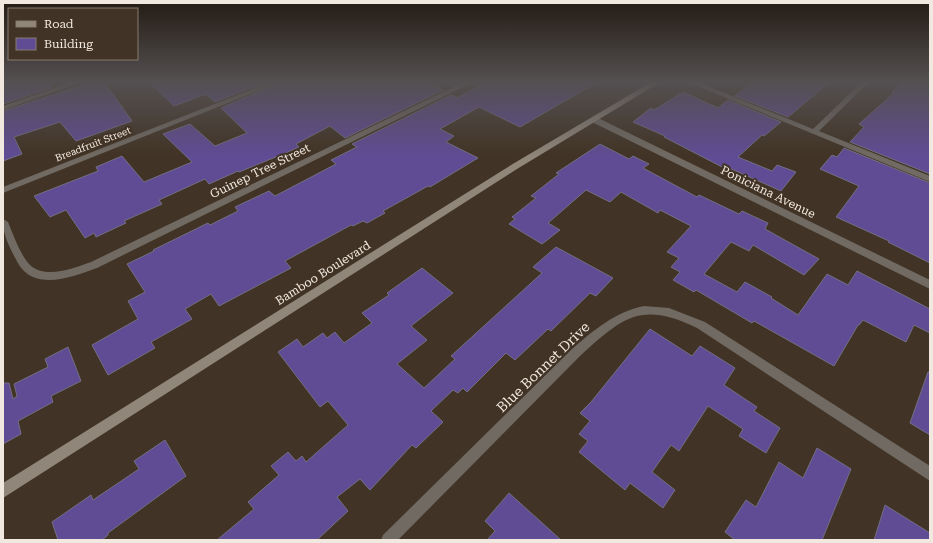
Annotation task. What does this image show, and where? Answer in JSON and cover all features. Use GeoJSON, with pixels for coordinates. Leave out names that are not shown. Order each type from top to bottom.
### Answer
{"type":"FeatureCollection","features":[{"type":"Feature","properties":{"kind":"main road","name":"Bamboo Boulevard"},"geometry":{"type":"LineString","coordinates":[[3,491],[514,167],[617,106]]}},
{"type":"Feature","properties":{"kind":"street","name":"Breadfruit Street"},"geometry":{"type":"LineString","coordinates":[[3,190],[216,106]]}},
{"type":"Feature","properties":{"kind":"street","name":"Guinep Tree Street"},"geometry":{"type":"LineString","coordinates":[[3,222],[26,268],[39,274],[57,275],[76,271],[94,265],[420,106]]}},
{"type":"Feature","properties":{"kind":"street"},"geometry":{"type":"LineString","coordinates":[[751,106],[930,179]]}},
{"type":"Feature","properties":{"kind":"street"},"geometry":{"type":"LineString","coordinates":[[814,132],[841,106]]}},
{"type":"Feature","properties":{"kind":"street","name":"Poniciana Avenue"},"geometry":{"type":"LineString","coordinates":[[595,120],[930,285]]}},
{"type":"Feature","properties":{"kind":"street","name":"Blue Bonnet Drive"},"geometry":{"type":"LineString","coordinates":[[388,540],[575,354],[613,324],[624,317],[644,310],[661,310],[671,312],[702,325],[930,474]]}},
{"type":"Feature","properties":{"kind":"building"},"geometry":{"type":"Polygon","coordinates":[[[17,106],[122,106],[132,121],[76,141],[60,122],[14,137],[22,154],[3,161],[3,111],[17,106]]]}},
{"type":"Feature","properties":{"kind":"building"},"geometry":{"type":"Polygon","coordinates":[[[225,106],[410,106],[345,138],[330,126],[296,144],[299,147],[283,154],[209,184],[205,179],[159,200],[162,204],[124,221],[126,223],[96,237],[94,233],[85,238],[66,210],[50,217],[34,196],[98,171],[96,167],[122,156],[144,182],[192,162],[163,134],[190,124],[215,146],[247,133],[221,108],[225,106]]]}},
{"type":"Feature","properties":{"kind":"building"},"geometry":{"type":"Polygon","coordinates":[[[428,106],[555,106],[520,127],[479,107],[440,129],[454,136],[446,142],[478,158],[430,187],[428,186],[383,211],[385,213],[367,223],[363,221],[353,226],[351,225],[285,261],[291,268],[219,306],[211,294],[185,309],[192,319],[151,342],[155,348],[108,375],[92,345],[138,319],[128,301],[145,292],[127,264],[208,223],[210,225],[238,211],[235,207],[269,191],[275,196],[336,164],[331,160],[357,147],[352,144],[428,106]]]}},
{"type":"Feature","properties":{"kind":"building"},"geometry":{"type":"Polygon","coordinates":[[[660,106],[714,106],[718,108],[720,106],[743,106],[781,122],[764,136],[762,135],[738,157],[772,171],[777,165],[796,172],[781,191],[727,167],[726,169],[664,137],[665,136],[633,122],[651,108],[654,110],[660,106]]]}},
{"type":"Feature","properties":{"kind":"building"},"geometry":{"type":"Polygon","coordinates":[[[761,106],[801,106],[788,117],[761,106]]]}},
{"type":"Feature","properties":{"kind":"building"},"geometry":{"type":"Polygon","coordinates":[[[879,106],[930,106],[930,174],[850,142],[864,127],[859,124],[879,106]]]}},
{"type":"Feature","properties":{"kind":"building"},"geometry":{"type":"Polygon","coordinates":[[[600,144],[629,159],[633,156],[649,164],[643,168],[697,197],[699,195],[739,214],[742,211],[768,223],[765,229],[819,259],[804,275],[753,245],[749,251],[731,242],[704,274],[737,292],[745,282],[772,297],[771,298],[798,315],[827,274],[848,285],[857,271],[930,309],[930,333],[914,325],[906,342],[863,320],[858,325],[834,366],[754,321],[752,323],[696,290],[694,292],[673,280],[680,272],[671,267],[679,258],[667,252],[691,226],[660,210],[658,213],[621,192],[610,202],[586,190],[548,223],[560,230],[542,244],[509,224],[515,219],[512,217],[536,198],[531,196],[559,174],[556,173],[600,144]]]}},
{"type":"Feature","properties":{"kind":"building"},"geometry":{"type":"Polygon","coordinates":[[[844,148],[930,183],[930,263],[888,242],[889,241],[836,217],[859,186],[820,169],[832,155],[837,157],[844,148]]]}},
{"type":"Feature","properties":{"kind":"building"},"geometry":{"type":"Polygon","coordinates":[[[556,247],[613,278],[596,296],[590,293],[551,331],[548,329],[515,360],[506,353],[467,392],[463,388],[458,393],[453,390],[431,411],[443,422],[416,448],[412,445],[370,490],[360,479],[337,497],[348,511],[317,540],[217,540],[254,509],[248,502],[279,475],[271,466],[288,452],[296,461],[302,456],[306,462],[348,425],[328,401],[320,407],[278,352],[297,339],[303,347],[323,333],[327,338],[335,332],[344,343],[372,323],[362,313],[389,295],[387,293],[422,268],[453,293],[411,326],[427,340],[397,364],[424,388],[455,359],[451,356],[542,273],[533,267],[556,247]]]}},
{"type":"Feature","properties":{"kind":"building"},"geometry":{"type":"Polygon","coordinates":[[[650,329],[692,356],[700,346],[735,368],[724,385],[757,407],[754,411],[780,428],[766,453],[739,436],[743,429],[708,406],[679,451],[671,445],[652,472],[675,490],[663,508],[630,483],[625,490],[579,452],[588,441],[579,434],[590,421],[580,413],[591,402],[650,329]]]}},
{"type":"Feature","properties":{"kind":"building"},"geometry":{"type":"Polygon","coordinates":[[[68,347],[81,381],[51,396],[53,402],[18,421],[21,434],[3,444],[3,383],[9,383],[13,399],[17,396],[14,384],[48,367],[45,359],[68,347]]]}},
{"type":"Feature","properties":{"kind":"building"},"geometry":{"type":"Polygon","coordinates":[[[928,372],[930,372],[930,435],[910,423],[928,372]]]}},
{"type":"Feature","properties":{"kind":"building"},"geometry":{"type":"Polygon","coordinates":[[[165,440],[186,476],[108,533],[108,535],[102,540],[58,540],[52,522],[91,495],[93,500],[139,469],[134,461],[165,440]]]}},
{"type":"Feature","properties":{"kind":"building"},"geometry":{"type":"Polygon","coordinates":[[[817,448],[851,469],[822,540],[735,540],[725,532],[746,500],[756,507],[779,462],[803,478],[817,448]]]}},
{"type":"Feature","properties":{"kind":"building"},"geometry":{"type":"Polygon","coordinates":[[[509,493],[561,540],[487,540],[495,531],[485,521],[509,493]]]}},
{"type":"Feature","properties":{"kind":"building"},"geometry":{"type":"Polygon","coordinates":[[[885,505],[930,533],[930,540],[874,540],[885,505]]]}}]}
